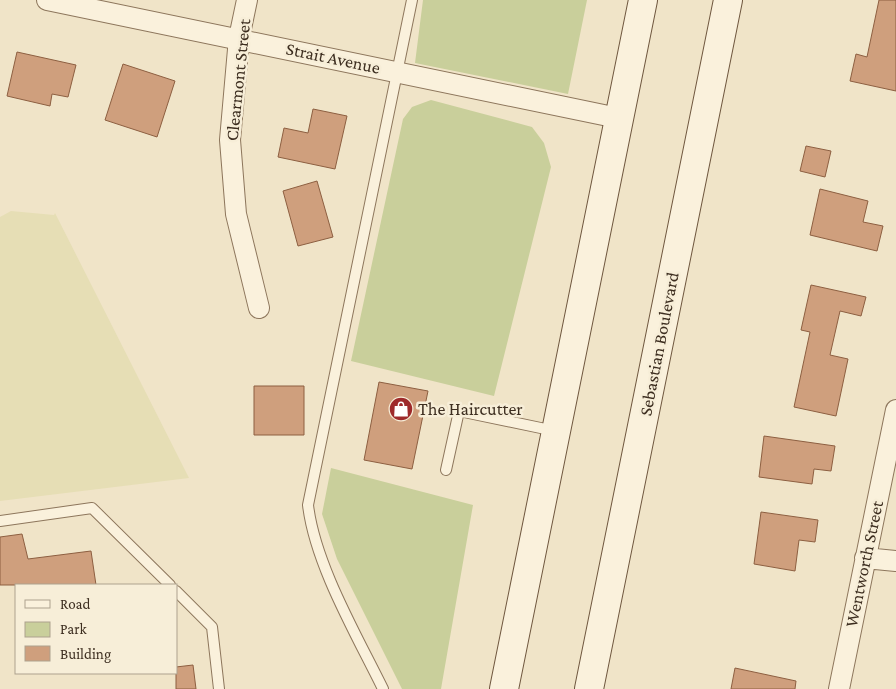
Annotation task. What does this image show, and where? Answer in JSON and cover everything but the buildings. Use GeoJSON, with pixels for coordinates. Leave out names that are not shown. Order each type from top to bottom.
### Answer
{"type":"FeatureCollection","features":[{"type":"Feature","properties":{"kind":"main road"},"geometry":{"type":"LineString","coordinates":[[504,689],[643,0]]}},
{"type":"Feature","properties":{"kind":"main road","name":"Sebastian Boulevard"},"geometry":{"type":"LineString","coordinates":[[589,689],[728,0]]}},
{"type":"Feature","properties":{"kind":"street","name":"Strait Avenue"},"geometry":{"type":"LineString","coordinates":[[47,0],[239,38],[618,118]]}},
{"type":"Feature","properties":{"kind":"street","name":"Clearmont Street"},"geometry":{"type":"LineString","coordinates":[[247,0],[239,38],[230,140],[236,214],[259,308]]}},
{"type":"Feature","properties":{"kind":"street","name":"Wentworth Street"},"geometry":{"type":"LineString","coordinates":[[839,689],[896,410]]}},
{"type":"Feature","properties":{"kind":"street"},"geometry":{"type":"LineString","coordinates":[[865,558],[896,561]]}},
{"type":"Feature","properties":{"kind":"lane"},"geometry":{"type":"LineString","coordinates":[[383,689],[323,563],[311,528],[308,505],[412,0]]}},
{"type":"Feature","properties":{"kind":"lane"},"geometry":{"type":"LineString","coordinates":[[446,470],[459,411],[556,432]]}},
{"type":"Feature","properties":{"kind":"lane"},"geometry":{"type":"LineString","coordinates":[[0,521],[92,508],[169,584]]}},
{"type":"Feature","properties":{"kind":"lane"},"geometry":{"type":"LineString","coordinates":[[178,593],[212,627],[219,689]]}},
{"type":"Feature","properties":{"kind":"shaded area"},"geometry":{"type":"Polygon","coordinates":[[[11,211],[54,215],[55,213],[189,478],[0,501],[0,217],[11,211]]]}},
{"type":"Feature","properties":{"kind":"green space"},"geometry":{"type":"Polygon","coordinates":[[[423,0],[587,0],[568,94],[415,63],[423,0]]]}},
{"type":"Feature","properties":{"kind":"green space"},"geometry":{"type":"Polygon","coordinates":[[[431,100],[532,127],[544,143],[551,167],[494,396],[351,361],[403,119],[412,107],[431,100]]]}},
{"type":"Feature","properties":{"kind":"green space"},"geometry":{"type":"Polygon","coordinates":[[[331,468],[473,505],[441,689],[402,689],[337,559],[322,514],[331,468]]]}},
{"type":"Feature","properties":{"kind":"place","name":"The Haircutter"},"geometry":{"type":"Point","coordinates":[401,409]}}]}
